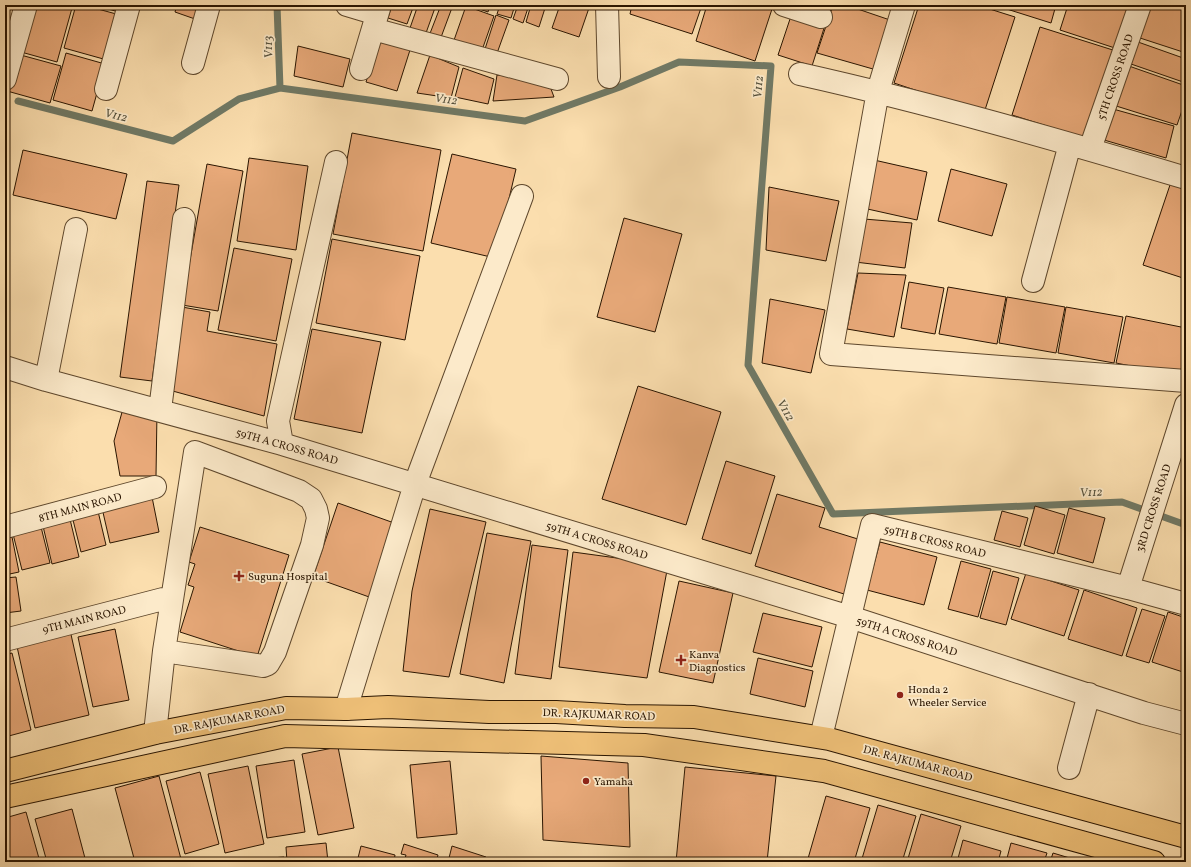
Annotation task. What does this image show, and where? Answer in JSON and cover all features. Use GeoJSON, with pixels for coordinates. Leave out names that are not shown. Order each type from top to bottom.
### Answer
{"type":"FeatureCollection","features":[{"type":"Feature","properties":{"kind":"main road","name":"DR. RAJKUMAR ROAD"},"geometry":{"type":"LineString","coordinates":[[5,771],[154,733],[286,708],[346,709],[388,707],[489,712],[556,712],[626,716],[694,717],[821,737],[1186,837]]}},
{"type":"Feature","properties":{"kind":"main road"},"geometry":{"type":"LineString","coordinates":[[5,797],[285,736],[644,745],[824,770],[1154,862]]}},
{"type":"Feature","properties":{"kind":"street"},"geometry":{"type":"LineString","coordinates":[[5,79],[26,5]]}},
{"type":"Feature","properties":{"kind":"street"},"geometry":{"type":"LineString","coordinates":[[106,89],[129,5]]}},
{"type":"Feature","properties":{"kind":"street"},"geometry":{"type":"LineString","coordinates":[[193,63],[209,5]]}},
{"type":"Feature","properties":{"kind":"street"},"geometry":{"type":"LineString","coordinates":[[347,5],[556,79]]}},
{"type":"Feature","properties":{"kind":"street"},"geometry":{"type":"LineString","coordinates":[[607,5],[609,77]]}},
{"type":"Feature","properties":{"kind":"street"},"geometry":{"type":"LineString","coordinates":[[784,5],[822,17]]}},
{"type":"Feature","properties":{"kind":"street"},"geometry":{"type":"LineString","coordinates":[[904,5],[878,91],[831,354],[1186,381]]}},
{"type":"Feature","properties":{"kind":"street","name":"5TH CROSS ROAD"},"geometry":{"type":"LineString","coordinates":[[1033,281],[1080,146],[1140,5]]}},
{"type":"Feature","properties":{"kind":"street"},"geometry":{"type":"LineString","coordinates":[[361,70],[377,16]]}},
{"type":"Feature","properties":{"kind":"street"},"geometry":{"type":"LineString","coordinates":[[800,74],[878,91],[1080,146],[1186,178]]}},
{"type":"Feature","properties":{"kind":"street"},"geometry":{"type":"LineString","coordinates":[[282,444],[278,421],[336,162]]}},
{"type":"Feature","properties":{"kind":"street"},"geometry":{"type":"LineString","coordinates":[[346,709],[415,484],[522,196]]}},
{"type":"Feature","properties":{"kind":"street"},"geometry":{"type":"LineString","coordinates":[[160,410],[184,219]]}},
{"type":"Feature","properties":{"kind":"street"},"geometry":{"type":"LineString","coordinates":[[46,380],[76,229]]}},
{"type":"Feature","properties":{"kind":"street","name":"59TH A CROSS ROAD"},"geometry":{"type":"LineString","coordinates":[[5,367],[46,380],[282,444],[415,484],[850,617],[1144,713],[1186,724]]}},
{"type":"Feature","properties":{"kind":"street","name":"3RD CROSS ROAD"},"geometry":{"type":"LineString","coordinates":[[1128,588],[1186,406]]}},
{"type":"Feature","properties":{"kind":"street"},"geometry":{"type":"LineString","coordinates":[[154,733],[164,650],[195,452],[197,420]]}},
{"type":"Feature","properties":{"kind":"street"},"geometry":{"type":"LineString","coordinates":[[164,650],[263,666],[268,664],[275,652],[312,545],[318,518],[316,509],[311,499],[299,491],[195,452]]}},
{"type":"Feature","properties":{"kind":"street","name":"8TH MAIN ROAD"},"geometry":{"type":"LineString","coordinates":[[5,526],[155,487]]}},
{"type":"Feature","properties":{"kind":"street","name":"59TH B CROSS ROAD"},"geometry":{"type":"LineString","coordinates":[[821,737],[872,525],[1128,588],[1186,604]]}},
{"type":"Feature","properties":{"kind":"street","name":"9TH MAIN ROAD"},"geometry":{"type":"LineString","coordinates":[[5,640],[163,599]]}},
{"type":"Feature","properties":{"kind":"street"},"geometry":{"type":"LineString","coordinates":[[1069,768],[1089,694]]}},
{"type":"Feature","properties":{"kind":"building"},"geometry":{"type":"Polygon","coordinates":[[[34,5],[61,5],[72,8],[57,62],[21,52],[34,5]]]}},
{"type":"Feature","properties":{"kind":"building"},"geometry":{"type":"Polygon","coordinates":[[[76,5],[83,5],[120,15],[107,60],[64,48],[76,5]]]}},
{"type":"Feature","properties":{"kind":"building"},"geometry":{"type":"Polygon","coordinates":[[[93,5],[121,5],[119,12],[93,5]]]}},
{"type":"Feature","properties":{"kind":"building"},"geometry":{"type":"Polygon","coordinates":[[[177,5],[200,5],[195,19],[175,12],[177,5]]]}},
{"type":"Feature","properties":{"kind":"building"},"geometry":{"type":"Polygon","coordinates":[[[392,5],[414,5],[407,24],[388,18],[392,5]]]}},
{"type":"Feature","properties":{"kind":"building"},"geometry":{"type":"Polygon","coordinates":[[[418,5],[436,5],[426,33],[410,28],[418,5]]]}},
{"type":"Feature","properties":{"kind":"building"},"geometry":{"type":"Polygon","coordinates":[[[441,5],[453,5],[440,40],[429,36],[441,5]]]}},
{"type":"Feature","properties":{"kind":"building"},"geometry":{"type":"Polygon","coordinates":[[[468,5],[490,5],[488,12],[468,5]]]}},
{"type":"Feature","properties":{"kind":"building"},"geometry":{"type":"Polygon","coordinates":[[[500,5],[515,5],[511,18],[497,14],[500,5]]]}},
{"type":"Feature","properties":{"kind":"building"},"geometry":{"type":"Polygon","coordinates":[[[518,5],[529,5],[523,23],[513,19],[518,5]]]}},
{"type":"Feature","properties":{"kind":"building"},"geometry":{"type":"Polygon","coordinates":[[[531,5],[546,5],[539,27],[526,22],[531,5]]]}},
{"type":"Feature","properties":{"kind":"building"},"geometry":{"type":"Polygon","coordinates":[[[560,5],[590,5],[579,37],[552,28],[560,5]]]}},
{"type":"Feature","properties":{"kind":"building"},"geometry":{"type":"Polygon","coordinates":[[[632,5],[702,5],[692,34],[630,14],[632,5]]]}},
{"type":"Feature","properties":{"kind":"building"},"geometry":{"type":"Polygon","coordinates":[[[707,5],[758,5],[772,9],[755,61],[696,41],[707,5]]]}},
{"type":"Feature","properties":{"kind":"building"},"geometry":{"type":"Polygon","coordinates":[[[796,5],[832,5],[829,16],[796,5]]]}},
{"type":"Feature","properties":{"kind":"building"},"geometry":{"type":"Polygon","coordinates":[[[833,5],[846,5],[890,20],[873,69],[817,53],[833,5]]]}},
{"type":"Feature","properties":{"kind":"building"},"geometry":{"type":"Polygon","coordinates":[[[919,5],[977,5],[1015,17],[984,113],[894,83],[919,5]]]}},
{"type":"Feature","properties":{"kind":"building"},"geometry":{"type":"Polygon","coordinates":[[[994,5],[1056,5],[1051,23],[994,5]]]}},
{"type":"Feature","properties":{"kind":"building"},"geometry":{"type":"Polygon","coordinates":[[[1068,5],[1135,5],[1121,50],[1060,30],[1068,5]]]}},
{"type":"Feature","properties":{"kind":"building"},"geometry":{"type":"Polygon","coordinates":[[[1148,5],[1180,5],[1186,7],[1186,53],[1137,37],[1148,5]]]}},
{"type":"Feature","properties":{"kind":"building"},"geometry":{"type":"Polygon","coordinates":[[[466,6],[494,16],[481,53],[453,43],[466,6]]]}},
{"type":"Feature","properties":{"kind":"building"},"geometry":{"type":"Polygon","coordinates":[[[793,10],[826,22],[812,66],[778,55],[793,10]]]}},
{"type":"Feature","properties":{"kind":"building"},"geometry":{"type":"Polygon","coordinates":[[[496,15],[509,20],[496,56],[484,52],[496,15]]]}},
{"type":"Feature","properties":{"kind":"building"},"geometry":{"type":"Polygon","coordinates":[[[1040,27],[1116,51],[1088,139],[1012,115],[1040,27]]]}},
{"type":"Feature","properties":{"kind":"building"},"geometry":{"type":"Polygon","coordinates":[[[379,40],[410,50],[397,91],[366,82],[379,40]]]}},
{"type":"Feature","properties":{"kind":"building"},"geometry":{"type":"Polygon","coordinates":[[[1138,42],[1186,59],[1186,83],[1131,64],[1138,42]]]}},
{"type":"Feature","properties":{"kind":"building"},"geometry":{"type":"Polygon","coordinates":[[[298,46],[350,59],[343,87],[294,76],[298,46]]]}},
{"type":"Feature","properties":{"kind":"building"},"geometry":{"type":"Polygon","coordinates":[[[66,53],[105,64],[92,111],[53,100],[66,53]]]}},
{"type":"Feature","properties":{"kind":"building"},"geometry":{"type":"Polygon","coordinates":[[[17,54],[61,66],[50,103],[7,91],[17,54]]]}},
{"type":"Feature","properties":{"kind":"building"},"geometry":{"type":"Polygon","coordinates":[[[430,55],[459,67],[451,98],[417,93],[430,55]]]}},
{"type":"Feature","properties":{"kind":"building"},"geometry":{"type":"Polygon","coordinates":[[[1126,65],[1186,86],[1186,99],[1177,125],[1113,105],[1126,65]]]}},
{"type":"Feature","properties":{"kind":"building"},"geometry":{"type":"Polygon","coordinates":[[[463,68],[494,79],[488,104],[455,97],[463,68]]]}},
{"type":"Feature","properties":{"kind":"building"},"geometry":{"type":"Polygon","coordinates":[[[497,75],[548,81],[554,97],[493,101],[497,75]]]}},
{"type":"Feature","properties":{"kind":"building"},"geometry":{"type":"Polygon","coordinates":[[[1113,109],[1174,126],[1166,158],[1104,140],[1113,109]]]}},
{"type":"Feature","properties":{"kind":"building"},"geometry":{"type":"Polygon","coordinates":[[[352,133],[441,150],[423,251],[333,234],[352,133]]]}},
{"type":"Feature","properties":{"kind":"building"},"geometry":{"type":"Polygon","coordinates":[[[23,150],[127,174],[116,219],[13,195],[23,150]]]}},
{"type":"Feature","properties":{"kind":"building"},"geometry":{"type":"Polygon","coordinates":[[[452,154],[516,169],[495,258],[431,243],[452,154]]]}},
{"type":"Feature","properties":{"kind":"building"},"geometry":{"type":"Polygon","coordinates":[[[249,158],[308,166],[296,250],[237,241],[249,158]]]}},
{"type":"Feature","properties":{"kind":"building"},"geometry":{"type":"Polygon","coordinates":[[[874,160],[927,172],[917,220],[863,208],[874,160]]]}},
{"type":"Feature","properties":{"kind":"building"},"geometry":{"type":"Polygon","coordinates":[[[207,164],[243,171],[218,311],[182,305],[207,164]]]}},
{"type":"Feature","properties":{"kind":"building"},"geometry":{"type":"Polygon","coordinates":[[[951,169],[1007,184],[992,236],[938,221],[951,169]]]}},
{"type":"Feature","properties":{"kind":"building"},"geometry":{"type":"Polygon","coordinates":[[[147,181],[179,185],[152,381],[120,377],[147,181]]]}},
{"type":"Feature","properties":{"kind":"building"},"geometry":{"type":"Polygon","coordinates":[[[1171,182],[1186,187],[1186,279],[1143,265],[1171,182]]]}},
{"type":"Feature","properties":{"kind":"building"},"geometry":{"type":"Polygon","coordinates":[[[769,187],[839,201],[826,261],[766,250],[769,187]]]}},
{"type":"Feature","properties":{"kind":"building"},"geometry":{"type":"Polygon","coordinates":[[[624,218],[682,234],[655,332],[597,317],[624,218]]]}},
{"type":"Feature","properties":{"kind":"building"},"geometry":{"type":"Polygon","coordinates":[[[864,219],[912,223],[905,268],[855,262],[864,219]]]}},
{"type":"Feature","properties":{"kind":"building"},"geometry":{"type":"Polygon","coordinates":[[[332,239],[420,256],[405,340],[316,323],[332,239]]]}},
{"type":"Feature","properties":{"kind":"building"},"geometry":{"type":"Polygon","coordinates":[[[234,248],[292,259],[276,341],[218,330],[234,248]]]}},
{"type":"Feature","properties":{"kind":"building"},"geometry":{"type":"Polygon","coordinates":[[[858,273],[906,275],[894,337],[847,329],[858,273]]]}},
{"type":"Feature","properties":{"kind":"building"},"geometry":{"type":"Polygon","coordinates":[[[909,282],[944,288],[935,334],[901,328],[909,282]]]}},
{"type":"Feature","properties":{"kind":"building"},"geometry":{"type":"Polygon","coordinates":[[[948,287],[1006,297],[997,344],[939,334],[948,287]]]}},
{"type":"Feature","properties":{"kind":"building"},"geometry":{"type":"Polygon","coordinates":[[[1007,297],[1065,307],[1056,353],[999,343],[1007,297]]]}},
{"type":"Feature","properties":{"kind":"building"},"geometry":{"type":"Polygon","coordinates":[[[770,299],[825,310],[811,373],[762,363],[770,299]]]}},
{"type":"Feature","properties":{"kind":"building"},"geometry":{"type":"Polygon","coordinates":[[[182,307],[210,312],[207,331],[277,344],[264,416],[169,390],[182,307]]]}},
{"type":"Feature","properties":{"kind":"building"},"geometry":{"type":"Polygon","coordinates":[[[1066,307],[1123,317],[1114,363],[1058,353],[1066,307]]]}},
{"type":"Feature","properties":{"kind":"building"},"geometry":{"type":"Polygon","coordinates":[[[1126,316],[1186,328],[1186,377],[1116,363],[1126,316]]]}},
{"type":"Feature","properties":{"kind":"building"},"geometry":{"type":"Polygon","coordinates":[[[312,329],[381,342],[362,433],[294,419],[312,329]]]}},
{"type":"Feature","properties":{"kind":"building"},"geometry":{"type":"Polygon","coordinates":[[[638,386],[721,412],[686,525],[602,499],[638,386]]]}},
{"type":"Feature","properties":{"kind":"building"},"geometry":{"type":"Polygon","coordinates":[[[124,405],[157,411],[156,476],[120,476],[114,441],[124,405]]]}},
{"type":"Feature","properties":{"kind":"building"},"geometry":{"type":"Polygon","coordinates":[[[726,461],[775,476],[751,554],[702,539],[726,461]]]}},
{"type":"Feature","properties":{"kind":"building"},"geometry":{"type":"Polygon","coordinates":[[[777,494],[825,508],[819,527],[861,540],[844,594],[755,566],[777,494]]]}},
{"type":"Feature","properties":{"kind":"building"},"geometry":{"type":"Polygon","coordinates":[[[152,497],[159,532],[110,543],[102,508],[152,497]]]}},
{"type":"Feature","properties":{"kind":"building"},"geometry":{"type":"Polygon","coordinates":[[[338,503],[397,524],[372,598],[313,577],[338,503]]]}},
{"type":"Feature","properties":{"kind":"building"},"geometry":{"type":"Polygon","coordinates":[[[1035,506],[1065,515],[1054,554],[1024,545],[1035,506]]]}},
{"type":"Feature","properties":{"kind":"building"},"geometry":{"type":"Polygon","coordinates":[[[97,507],[106,545],[81,552],[71,512],[97,507]]]}},
{"type":"Feature","properties":{"kind":"building"},"geometry":{"type":"Polygon","coordinates":[[[1069,508],[1105,518],[1093,563],[1057,553],[1069,508]]]}},
{"type":"Feature","properties":{"kind":"building"},"geometry":{"type":"Polygon","coordinates":[[[430,509],[486,522],[449,677],[403,671],[412,591],[430,509]]]}},
{"type":"Feature","properties":{"kind":"building"},"geometry":{"type":"Polygon","coordinates":[[[1002,511],[1028,518],[1020,547],[994,540],[1002,511]]]}},
{"type":"Feature","properties":{"kind":"building"},"geometry":{"type":"Polygon","coordinates":[[[69,515],[79,557],[52,564],[42,522],[69,515]]]}},
{"type":"Feature","properties":{"kind":"building"},"geometry":{"type":"Polygon","coordinates":[[[40,523],[50,563],[22,570],[12,530],[40,523]]]}},
{"type":"Feature","properties":{"kind":"building"},"geometry":{"type":"Polygon","coordinates":[[[200,527],[289,555],[257,657],[180,632],[194,587],[188,585],[195,564],[189,562],[200,527]]]}},
{"type":"Feature","properties":{"kind":"building"},"geometry":{"type":"Polygon","coordinates":[[[487,533],[531,541],[504,683],[460,674],[487,533]]]}},
{"type":"Feature","properties":{"kind":"building"},"geometry":{"type":"Polygon","coordinates":[[[12,537],[19,572],[5,575],[5,538],[12,537]]]}},
{"type":"Feature","properties":{"kind":"building"},"geometry":{"type":"Polygon","coordinates":[[[880,542],[937,557],[924,605],[867,590],[880,542]]]}},
{"type":"Feature","properties":{"kind":"building"},"geometry":{"type":"Polygon","coordinates":[[[532,545],[568,550],[551,679],[515,674],[532,545]]]}},
{"type":"Feature","properties":{"kind":"building"},"geometry":{"type":"Polygon","coordinates":[[[573,552],[668,565],[647,678],[559,667],[573,552]]]}},
{"type":"Feature","properties":{"kind":"building"},"geometry":{"type":"Polygon","coordinates":[[[961,561],[991,569],[978,617],[948,609],[961,561]]]}},
{"type":"Feature","properties":{"kind":"building"},"geometry":{"type":"Polygon","coordinates":[[[993,571],[1019,578],[1006,625],[980,618],[993,571]]]}},
{"type":"Feature","properties":{"kind":"building"},"geometry":{"type":"Polygon","coordinates":[[[1026,573],[1079,590],[1064,636],[1011,619],[1026,573]]]}},
{"type":"Feature","properties":{"kind":"building"},"geometry":{"type":"Polygon","coordinates":[[[16,577],[21,611],[5,613],[5,578],[16,577]]]}},
{"type":"Feature","properties":{"kind":"building"},"geometry":{"type":"Polygon","coordinates":[[[679,581],[733,593],[713,683],[659,672],[679,581]]]}},
{"type":"Feature","properties":{"kind":"building"},"geometry":{"type":"Polygon","coordinates":[[[1084,590],[1137,608],[1122,656],[1068,639],[1084,590]]]}},
{"type":"Feature","properties":{"kind":"building"},"geometry":{"type":"Polygon","coordinates":[[[1142,609],[1165,616],[1149,663],[1126,656],[1142,609]]]}},
{"type":"Feature","properties":{"kind":"building"},"geometry":{"type":"Polygon","coordinates":[[[1168,612],[1186,618],[1186,673],[1152,662],[1168,612]]]}},
{"type":"Feature","properties":{"kind":"building"},"geometry":{"type":"Polygon","coordinates":[[[763,613],[822,627],[812,667],[753,652],[763,613]]]}},
{"type":"Feature","properties":{"kind":"building"},"geometry":{"type":"Polygon","coordinates":[[[115,629],[129,700],[93,707],[78,637],[115,629]]]}},
{"type":"Feature","properties":{"kind":"building"},"geometry":{"type":"Polygon","coordinates":[[[70,630],[89,715],[35,728],[16,642],[70,630]]]}},
{"type":"Feature","properties":{"kind":"building"},"geometry":{"type":"Polygon","coordinates":[[[12,653],[31,730],[5,737],[5,655],[12,653]]]}},
{"type":"Feature","properties":{"kind":"building"},"geometry":{"type":"Polygon","coordinates":[[[758,658],[813,671],[805,707],[750,694],[758,658]]]}},
{"type":"Feature","properties":{"kind":"building"},"geometry":{"type":"Polygon","coordinates":[[[338,747],[354,828],[318,835],[302,754],[338,747]]]}},
{"type":"Feature","properties":{"kind":"building"},"geometry":{"type":"Polygon","coordinates":[[[541,756],[628,763],[630,847],[543,840],[541,756]]]}},
{"type":"Feature","properties":{"kind":"building"},"geometry":{"type":"Polygon","coordinates":[[[294,760],[305,832],[267,838],[256,766],[294,760]]]}},
{"type":"Feature","properties":{"kind":"building"},"geometry":{"type":"Polygon","coordinates":[[[450,761],[457,834],[417,838],[410,765],[450,761]]]}},
{"type":"Feature","properties":{"kind":"building"},"geometry":{"type":"Polygon","coordinates":[[[248,766],[264,844],[225,853],[208,774],[248,766]]]}},
{"type":"Feature","properties":{"kind":"building"},"geometry":{"type":"Polygon","coordinates":[[[685,767],[776,776],[767,862],[676,862],[685,767]]]}},
{"type":"Feature","properties":{"kind":"building"},"geometry":{"type":"Polygon","coordinates":[[[200,772],[219,844],[185,854],[166,781],[200,772]]]}},
{"type":"Feature","properties":{"kind":"building"},"geometry":{"type":"Polygon","coordinates":[[[159,776],[181,859],[170,862],[135,862],[115,788],[159,776]]]}},
{"type":"Feature","properties":{"kind":"building"},"geometry":{"type":"Polygon","coordinates":[[[826,796],[870,808],[854,862],[807,862],[826,796]]]}},
{"type":"Feature","properties":{"kind":"building"},"geometry":{"type":"Polygon","coordinates":[[[878,805],[916,816],[902,862],[861,862],[878,805]]]}},
{"type":"Feature","properties":{"kind":"building"},"geometry":{"type":"Polygon","coordinates":[[[72,809],[86,862],[47,862],[35,819],[72,809]]]}},
{"type":"Feature","properties":{"kind":"building"},"geometry":{"type":"Polygon","coordinates":[[[26,812],[40,862],[5,862],[5,818],[26,812]]]}},
{"type":"Feature","properties":{"kind":"building"},"geometry":{"type":"Polygon","coordinates":[[[921,814],[961,826],[950,862],[907,862],[921,814]]]}},
{"type":"Feature","properties":{"kind":"building"},"geometry":{"type":"Polygon","coordinates":[[[963,840],[1001,851],[998,862],[957,862],[963,840]]]}},
{"type":"Feature","properties":{"kind":"building"},"geometry":{"type":"Polygon","coordinates":[[[326,843],[328,862],[287,862],[286,847],[326,843]]]}},
{"type":"Feature","properties":{"kind":"building"},"geometry":{"type":"Polygon","coordinates":[[[1011,843],[1047,853],[1044,862],[1006,862],[1011,843]]]}},
{"type":"Feature","properties":{"kind":"building"},"geometry":{"type":"Polygon","coordinates":[[[404,844],[438,855],[436,862],[404,862],[406,855],[401,854],[404,844]]]}},
{"type":"Feature","properties":{"kind":"building"},"geometry":{"type":"Polygon","coordinates":[[[361,846],[395,855],[394,862],[357,862],[361,846]]]}},
{"type":"Feature","properties":{"kind":"building"},"geometry":{"type":"Polygon","coordinates":[[[452,846],[486,857],[484,862],[448,862],[452,846]]]}},
{"type":"Feature","properties":{"kind":"building"},"geometry":{"type":"Polygon","coordinates":[[[1053,853],[1083,862],[1050,862],[1053,853]]]}},
{"type":"Feature","properties":{"kind":"building"},"geometry":{"type":"Polygon","coordinates":[[[284,857],[284,862],[246,862],[246,860],[284,857]]]}},
{"type":"Feature","properties":{"kind":"waterway","name":"V113"},"geometry":{"type":"LineString","coordinates":[[277,5],[280,88]]}},
{"type":"Feature","properties":{"kind":"waterway","name":"V112"},"geometry":{"type":"LineString","coordinates":[[18,101],[173,141],[239,99],[280,88],[525,121],[620,87],[679,62],[771,66],[748,365],[833,514],[1122,502],[1186,525]]}},
{"type":"Feature","properties":{"kind":"place","name":"Suguna Hospital"},"geometry":{"type":"Point","coordinates":[239,576]}},
{"type":"Feature","properties":{"kind":"place","name":"Kanva Diagnostics"},"geometry":{"type":"Point","coordinates":[681,660]}},
{"type":"Feature","properties":{"kind":"place","name":"Honda 2 Wheeler Service"},"geometry":{"type":"Point","coordinates":[900,695]}},
{"type":"Feature","properties":{"kind":"place","name":"Yamaha"},"geometry":{"type":"Point","coordinates":[586,781]}}]}
